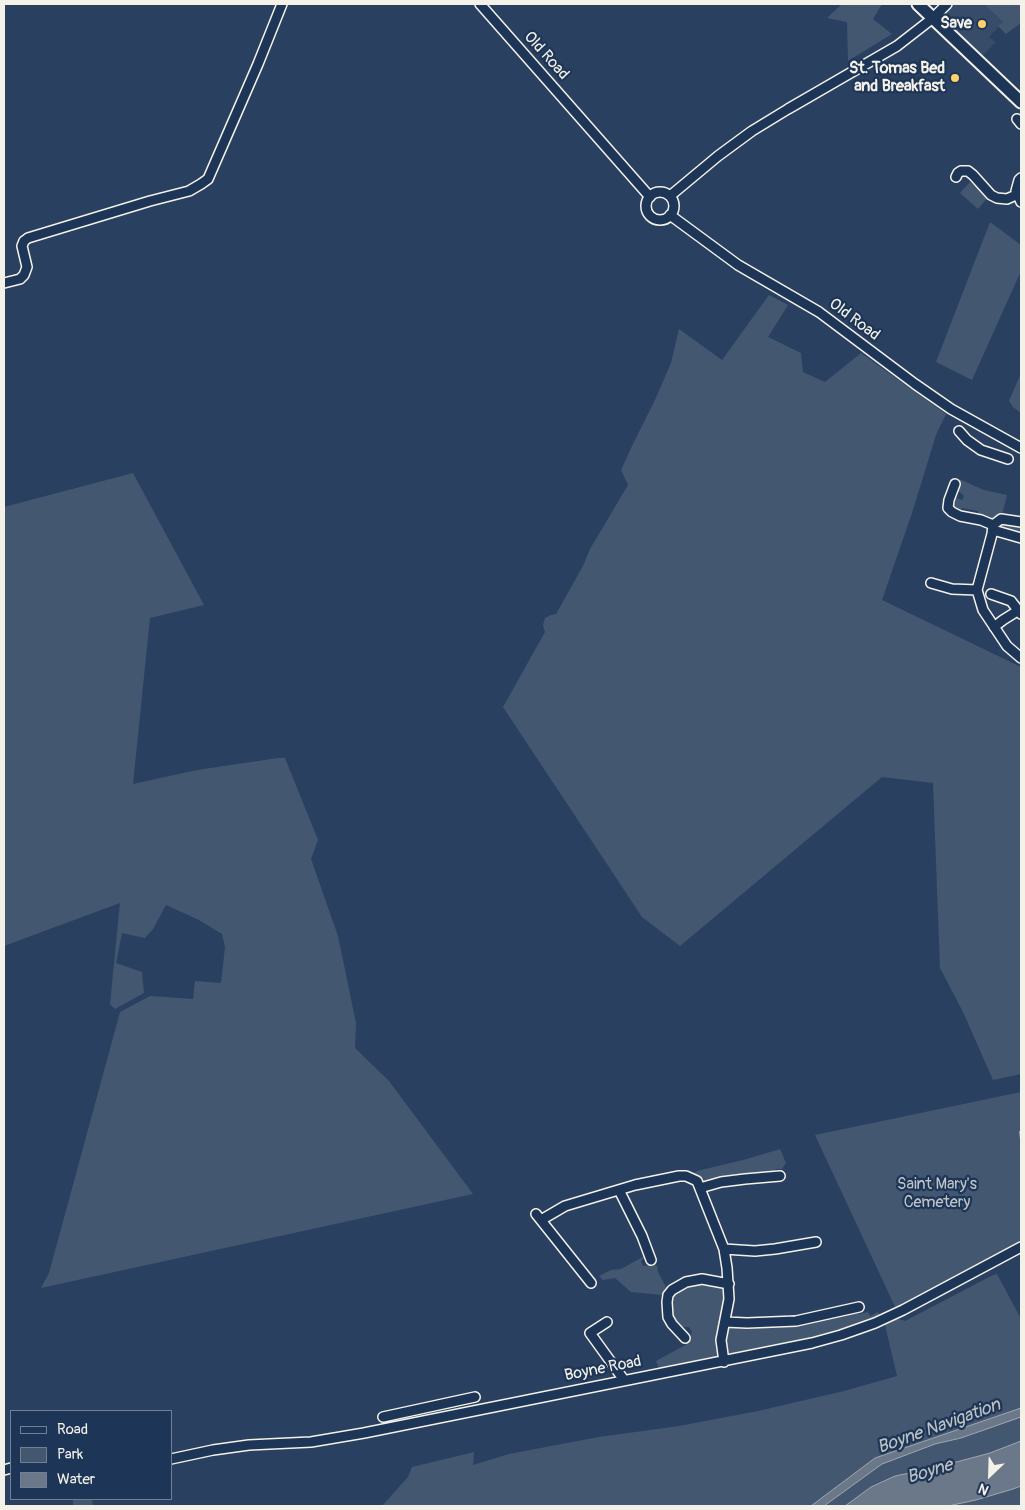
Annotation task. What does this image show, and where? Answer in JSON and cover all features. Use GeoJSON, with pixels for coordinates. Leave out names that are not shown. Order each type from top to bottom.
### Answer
{"type":"FeatureCollection","features":[{"type":"Feature","properties":{"kind":"main road"},"geometry":{"type":"LineString","coordinates":[[918,4],[1021,102]]}},
{"type":"Feature","properties":{"kind":"street"},"geometry":{"type":"LineString","coordinates":[[4,283],[20,279],[24,276],[27,267],[22,246],[28,238],[189,191],[208,178],[282,4]]}},
{"type":"Feature","properties":{"kind":"street","name":"Old Road"},"geometry":{"type":"LineString","coordinates":[[480,4],[650,197]]}},
{"type":"Feature","properties":{"kind":"street"},"geometry":{"type":"LineString","coordinates":[[670,196],[718,156],[752,131],[897,46],[933,18],[947,4]]}},
{"type":"Feature","properties":{"kind":"street"},"geometry":{"type":"LineString","coordinates":[[956,177],[961,171],[968,171],[990,195],[1006,199],[1019,198],[1016,191],[1021,178]]}},
{"type":"Feature","properties":{"kind":"street"},"geometry":{"type":"LineString","coordinates":[[660,192],[670,196],[673,204],[670,215],[662,220],[650,216],[647,212],[646,204],[650,197],[660,192]]}},
{"type":"Feature","properties":{"kind":"street","name":"Old Road"},"geometry":{"type":"LineString","coordinates":[[670,215],[738,265],[819,312],[945,404],[1021,448]]}},
{"type":"Feature","properties":{"kind":"street"},"geometry":{"type":"LineString","coordinates":[[959,431],[967,440],[981,450],[1008,459]]}},
{"type":"Feature","properties":{"kind":"street"},"geometry":{"type":"LineString","coordinates":[[998,456],[1006,441]]}},
{"type":"Feature","properties":{"kind":"street"},"geometry":{"type":"LineString","coordinates":[[955,484],[948,508],[952,512],[960,516],[981,520],[1021,538]]}},
{"type":"Feature","properties":{"kind":"street"},"geometry":{"type":"LineString","coordinates":[[1021,522],[1001,519],[993,527],[977,590],[982,610],[1007,646],[1021,658]]}},
{"type":"Feature","properties":{"kind":"street"},"geometry":{"type":"LineString","coordinates":[[931,583],[952,589],[977,590]]}},
{"type":"Feature","properties":{"kind":"street"},"geometry":{"type":"LineString","coordinates":[[991,594],[1010,601],[1020,612],[1003,620],[994,627]]}},
{"type":"Feature","properties":{"kind":"street"},"geometry":{"type":"LineString","coordinates":[[591,1283],[539,1217],[566,1206],[635,1185],[686,1176],[697,1181],[724,1250],[729,1284],[729,1299],[722,1340],[724,1362]]}},
{"type":"Feature","properties":{"kind":"street"},"geometry":{"type":"LineString","coordinates":[[700,1188],[721,1182],[780,1176]]}},
{"type":"Feature","properties":{"kind":"street"},"geometry":{"type":"LineString","coordinates":[[619,1190],[646,1245],[651,1260]]}},
{"type":"Feature","properties":{"kind":"street"},"geometry":{"type":"LineString","coordinates":[[724,1250],[775,1249],[816,1242]]}},
{"type":"Feature","properties":{"kind":"street","name":"Boyne Road"},"geometry":{"type":"LineString","coordinates":[[172,1459],[249,1444],[311,1442],[364,1433],[812,1343],[875,1323],[1021,1247]]}},
{"type":"Feature","properties":{"kind":"street"},"geometry":{"type":"LineString","coordinates":[[685,1338],[668,1317],[668,1295],[672,1290],[686,1282],[702,1279],[729,1284]]}},
{"type":"Feature","properties":{"kind":"street"},"geometry":{"type":"LineString","coordinates":[[725,1322],[747,1323],[796,1320],[859,1307]]}},
{"type":"Feature","properties":{"kind":"street"},"geometry":{"type":"LineString","coordinates":[[607,1322],[590,1333],[624,1380]]}},
{"type":"Feature","properties":{"kind":"street"},"geometry":{"type":"LineString","coordinates":[[383,1417],[475,1397]]}},
{"type":"Feature","properties":{"kind":"street"},"geometry":{"type":"LineString","coordinates":[[433,1406],[436,1418]]}},
{"type":"Feature","properties":{"kind":"shaded area"},"geometry":{"type":"Polygon","coordinates":[[[954,4],[984,4],[1003,22],[989,37],[996,42],[980,58],[944,24],[945,13],[954,4]]]}},
{"type":"Feature","properties":{"kind":"green space"},"geometry":{"type":"Polygon","coordinates":[[[842,4],[882,4],[873,19],[892,34],[848,61],[847,22],[827,18],[842,4]]]}},
{"type":"Feature","properties":{"kind":"green space"},"geometry":{"type":"Polygon","coordinates":[[[984,4],[1021,4],[1021,23],[1006,34],[998,26],[1003,22],[984,4]]]}},
{"type":"Feature","properties":{"kind":"green space"},"geometry":{"type":"Polygon","coordinates":[[[970,182],[988,197],[978,209],[960,193],[970,182]]]}},
{"type":"Feature","properties":{"kind":"green space"},"geometry":{"type":"Polygon","coordinates":[[[990,222],[1021,245],[1021,271],[972,380],[936,362],[990,222]]]}},
{"type":"Feature","properties":{"kind":"green space"},"geometry":{"type":"Polygon","coordinates":[[[769,295],[788,305],[768,337],[801,353],[803,372],[825,382],[861,353],[946,414],[936,435],[882,600],[1021,667],[1021,1074],[993,1080],[963,1012],[940,968],[933,783],[882,777],[680,946],[642,917],[503,707],[545,632],[543,625],[545,618],[556,614],[583,566],[590,549],[628,485],[621,470],[671,363],[679,329],[722,360],[769,295]]]}},
{"type":"Feature","properties":{"kind":"green space"},"geometry":{"type":"Polygon","coordinates":[[[1021,373],[1021,413],[1009,401],[1021,373]]]}},
{"type":"Feature","properties":{"kind":"green space"},"geometry":{"type":"Polygon","coordinates":[[[133,473],[204,605],[150,618],[133,784],[197,770],[285,758],[318,840],[311,859],[338,936],[356,1023],[355,1048],[389,1081],[473,1194],[41,1288],[49,1273],[120,1012],[150,996],[193,999],[195,981],[221,983],[225,947],[222,934],[199,920],[166,905],[153,929],[145,938],[122,933],[116,963],[142,972],[144,993],[115,1009],[110,1004],[120,903],[4,946],[4,507],[133,473]]]}},
{"type":"Feature","properties":{"kind":"green space"},"geometry":{"type":"Polygon","coordinates":[[[959,479],[984,490],[1007,495],[1002,515],[995,519],[978,516],[978,511],[962,508],[960,515],[953,511],[951,502],[957,498],[962,500],[964,496],[956,487],[959,479]]]}},
{"type":"Feature","properties":{"kind":"green space"},"geometry":{"type":"Polygon","coordinates":[[[1001,523],[1021,526],[1021,535],[999,527],[1001,523]]]}},
{"type":"Feature","properties":{"kind":"green space","name":"Saint Mary's Cemetery"},"geometry":{"type":"Polygon","coordinates":[[[1021,1092],[1021,1243],[896,1309],[815,1135],[1021,1092]]]}},
{"type":"Feature","properties":{"kind":"green space"},"geometry":{"type":"Polygon","coordinates":[[[780,1149],[786,1163],[782,1169],[776,1169],[772,1173],[701,1185],[691,1176],[697,1171],[780,1149]]]}},
{"type":"Feature","properties":{"kind":"green space"},"geometry":{"type":"Polygon","coordinates":[[[646,1255],[641,1261],[643,1266],[654,1264],[657,1266],[666,1287],[662,1295],[631,1292],[615,1278],[603,1280],[599,1276],[611,1270],[621,1269],[646,1255]]]}},
{"type":"Feature","properties":{"kind":"green space"},"geometry":{"type":"Polygon","coordinates":[[[997,1274],[1021,1317],[1021,1408],[875,1458],[811,1506],[382,1506],[408,1477],[412,1467],[474,1452],[473,1465],[509,1454],[758,1411],[844,1391],[897,1376],[885,1325],[896,1318],[905,1321],[997,1274]]]}},
{"type":"Feature","properties":{"kind":"green space"},"geometry":{"type":"Polygon","coordinates":[[[700,1282],[723,1287],[726,1290],[719,1355],[715,1359],[659,1368],[656,1361],[687,1344],[692,1332],[689,1327],[679,1327],[673,1317],[671,1312],[671,1295],[689,1284],[700,1282]]]}},
{"type":"Feature","properties":{"kind":"green space"},"geometry":{"type":"Polygon","coordinates":[[[855,1311],[859,1314],[868,1312],[870,1316],[878,1312],[881,1316],[840,1333],[732,1356],[726,1351],[724,1338],[729,1327],[855,1311]]]}},
{"type":"Feature","properties":{"kind":"green space"},"geometry":{"type":"Polygon","coordinates":[[[1021,1417],[1021,1441],[990,1453],[895,1476],[871,1487],[845,1506],[824,1506],[882,1464],[935,1444],[961,1438],[1021,1417]]]}},
{"type":"Feature","properties":{"kind":"green space"},"geometry":{"type":"Polygon","coordinates":[[[1021,1486],[1021,1506],[948,1506],[976,1500],[1021,1486]]]}},
{"type":"Feature","properties":{"kind":"green space"},"geometry":{"type":"Polygon","coordinates":[[[73,1500],[92,1500],[93,1506],[73,1506],[73,1500]]]}},
{"type":"Feature","properties":{"kind":"water"},"geometry":{"type":"Polygon","coordinates":[[[1021,1408],[1021,1417],[961,1438],[935,1444],[882,1464],[824,1506],[811,1506],[875,1458],[1021,1408]]]}},
{"type":"Feature","properties":{"kind":"water","name":"Boyne"},"geometry":{"type":"Polygon","coordinates":[[[1021,1441],[1021,1486],[1013,1489],[948,1506],[845,1506],[871,1487],[895,1476],[990,1453],[1021,1441]]]}},
{"type":"Feature","properties":{"kind":"waterway"},"geometry":{"type":"LineString","coordinates":[[1021,1131],[1021,1139]]}},
{"type":"Feature","properties":{"kind":"place","name":"Save"},"geometry":{"type":"Point","coordinates":[982,24]}},
{"type":"Feature","properties":{"kind":"place","name":"St. Tomas Bed and Breakfast"},"geometry":{"type":"Point","coordinates":[955,78]}},
{"type":"Feature","properties":{"kind":"water label","name":"Boyne Navigation"},"geometry":{"type":"Point","coordinates":[939,1427]}}]}
